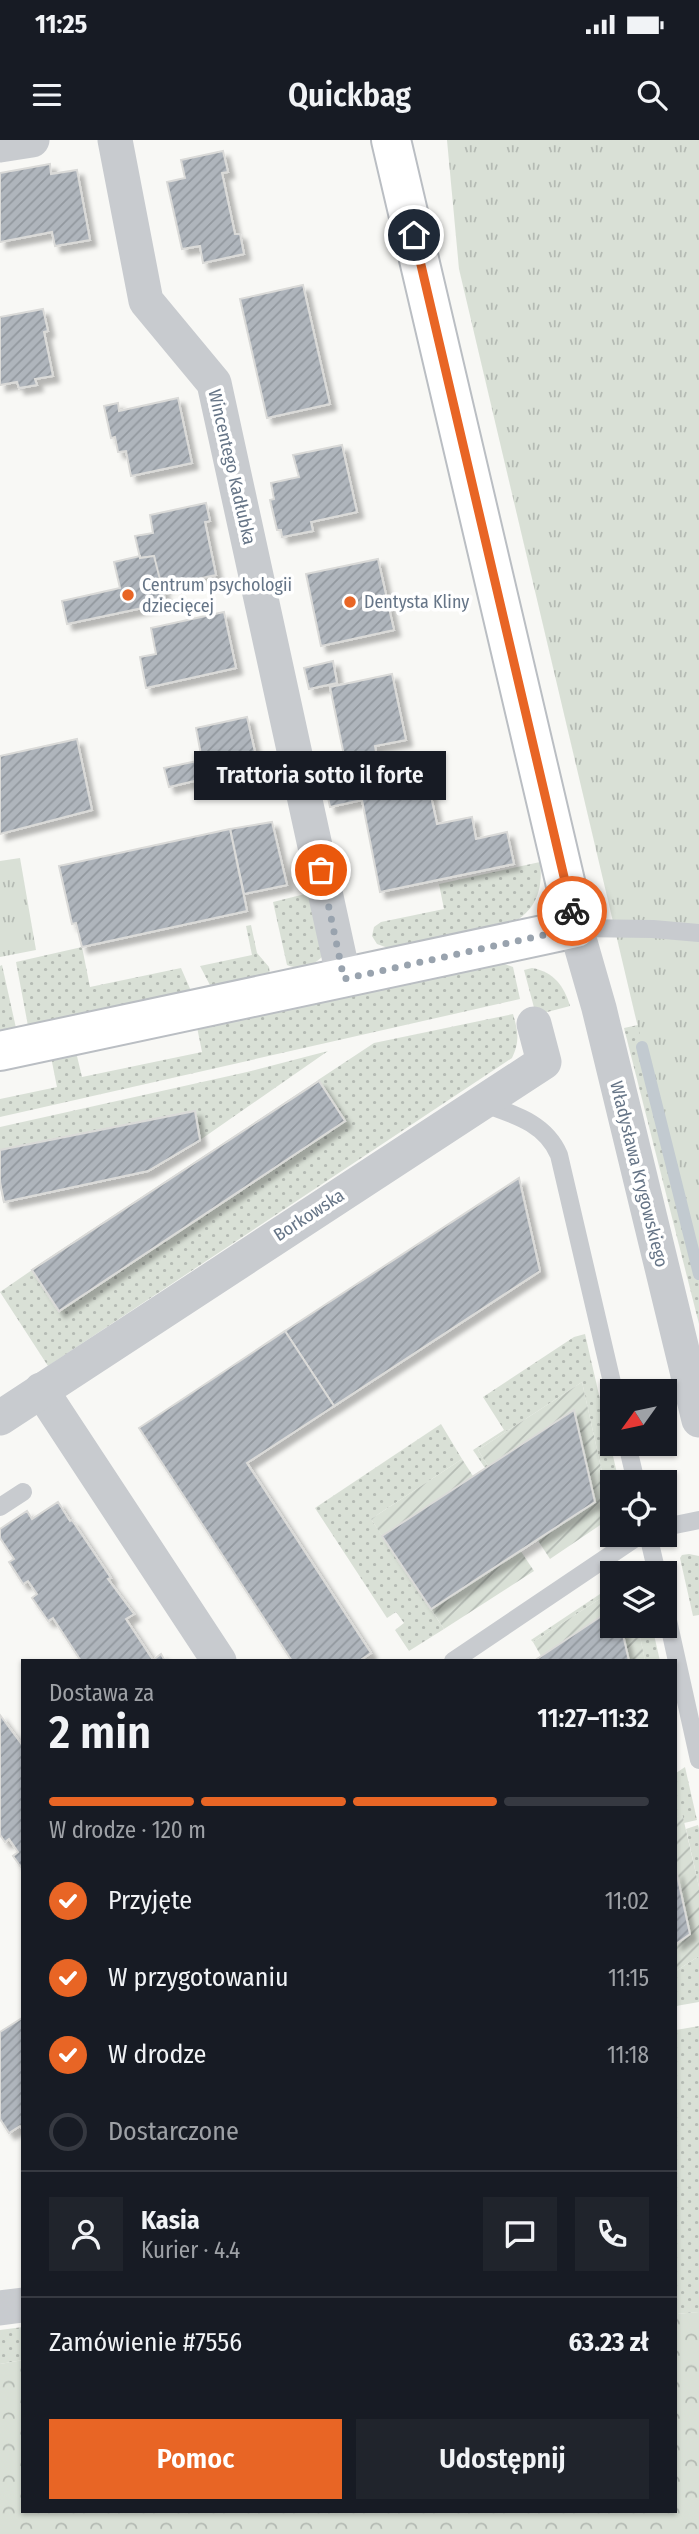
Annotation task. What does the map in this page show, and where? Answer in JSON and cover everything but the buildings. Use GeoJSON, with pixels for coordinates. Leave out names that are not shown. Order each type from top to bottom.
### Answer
{"type":"FeatureCollection","features":[{"type":"Feature","properties":{"kind":"street"},"geometry":{"type":"LineString","coordinates":[[0,145],[32,140]]}},
{"type":"Feature","properties":{"kind":"street","name":"Wincentego Kadłubka"},"geometry":{"type":"LineString","coordinates":[[115,140],[146,301],[215,383],[344,979]]}},
{"type":"Feature","properties":{"kind":"street"},"geometry":{"type":"LineString","coordinates":[[0,1051],[576,928],[391,140]]}},
{"type":"Feature","properties":{"kind":"street","name":"Władysława Krygowskiego"},"geometry":{"type":"LineString","coordinates":[[576,928],[603,1021],[699,1420]]}},
{"type":"Feature","properties":{"kind":"street","name":"Borkowska"},"geometry":{"type":"LineString","coordinates":[[0,1418],[544,1062],[534,1024]]}},
{"type":"Feature","properties":{"kind":"street"},"geometry":{"type":"LineString","coordinates":[[41,1390],[218,1659]]}},
{"type":"Feature","properties":{"kind":"lane"},"geometry":{"type":"LineString","coordinates":[[576,928],[653,929],[699,933]]}},
{"type":"Feature","properties":{"kind":"lane"},"geometry":{"type":"LineString","coordinates":[[482,1102],[531,1121],[554,1143],[611,1379]]}},
{"type":"Feature","properties":{"kind":"lane"},"geometry":{"type":"LineString","coordinates":[[0,1507],[23,1492]]}},
{"type":"Feature","properties":{"kind":"lane"},"geometry":{"type":"LineString","coordinates":[[677,1525],[699,1520]]}},
{"type":"Feature","properties":{"kind":"lane"},"geometry":{"type":"LineString","coordinates":[[456,1659],[622,1547]]}},
{"type":"Feature","properties":{"kind":"lane"},"geometry":{"type":"LineString","coordinates":[[672,1638],[677,1659]]}},
{"type":"Feature","properties":{"kind":"lane"},"geometry":{"type":"LineString","coordinates":[[677,1661],[699,1760]]}},
{"type":"Feature","properties":{"kind":"green space"},"geometry":{"type":"Polygon","coordinates":[[[447,140],[699,140],[699,1267],[635,1015],[459,269],[447,140]]]}},
{"type":"Feature","properties":{"kind":"green space"},"geometry":{"type":"Polygon","coordinates":[[[20,858],[36,950],[0,957],[0,861],[20,858]]]}},
{"type":"Feature","properties":{"kind":"green space"},"geometry":{"type":"Polygon","coordinates":[[[540,862],[538,895],[530,909],[517,920],[388,948],[377,944],[372,936],[374,927],[381,922],[444,909],[439,884],[540,862]]]}},
{"type":"Feature","properties":{"kind":"green space"},"geometry":{"type":"Polygon","coordinates":[[[317,891],[323,956],[306,967],[287,965],[273,902],[317,891]]]}},
{"type":"Feature","properties":{"kind":"green space"},"geometry":{"type":"Polygon","coordinates":[[[251,925],[257,953],[269,967],[270,975],[211,987],[200,966],[252,955],[246,926],[251,925]]]}},
{"type":"Feature","properties":{"kind":"green space"},"geometry":{"type":"Polygon","coordinates":[[[82,947],[90,987],[181,968],[191,991],[28,1026],[16,962],[82,947]]]}},
{"type":"Feature","properties":{"kind":"green space"},"geometry":{"type":"Polygon","coordinates":[[[502,963],[513,967],[520,999],[0,1117],[0,1099],[57,1087],[51,1057],[76,1052],[82,1077],[202,1052],[197,1027],[502,963]]]}},
{"type":"Feature","properties":{"kind":"green space"},"geometry":{"type":"Polygon","coordinates":[[[2,965],[16,1028],[0,1032],[0,966],[2,965]]]}},
{"type":"Feature","properties":{"kind":"green space"},"geometry":{"type":"Polygon","coordinates":[[[532,968],[557,981],[570,1006],[536,1015],[524,970],[532,968]]]}},
{"type":"Feature","properties":{"kind":"green space"},"geometry":{"type":"Polygon","coordinates":[[[513,1014],[517,1036],[512,1058],[48,1366],[0,1292],[32,1270],[59,1311],[345,1121],[318,1080],[374,1043],[513,1014]]]}},
{"type":"Feature","properties":{"kind":"green space"},"geometry":{"type":"Polygon","coordinates":[[[638,1025],[699,1055],[699,1324],[624,1028],[638,1025]]]}},
{"type":"Feature","properties":{"kind":"green space"},"geometry":{"type":"Polygon","coordinates":[[[328,1051],[200,1140],[195,1112],[0,1150],[0,1127],[247,1072],[328,1051]]]}},
{"type":"Feature","properties":{"kind":"green space"},"geometry":{"type":"Polygon","coordinates":[[[585,1334],[600,1399],[600,1456],[613,1456],[616,1470],[602,1470],[582,1382],[478,1450],[488,1466],[485,1468],[473,1450],[504,1430],[483,1397],[574,1337],[585,1334]]]}},
{"type":"Feature","properties":{"kind":"green space"},"geometry":{"type":"Polygon","coordinates":[[[582,1382],[602,1470],[600,1525],[550,1559],[537,1539],[595,1502],[573,1410],[488,1466],[478,1450],[582,1382]]]}},
{"type":"Feature","properties":{"kind":"green space"},"geometry":{"type":"Polygon","coordinates":[[[441,1424],[462,1459],[371,1519],[444,1629],[409,1651],[395,1630],[404,1623],[396,1612],[387,1618],[315,1508],[441,1424]]]}},
{"type":"Feature","properties":{"kind":"green space"},"geometry":{"type":"Polygon","coordinates":[[[462,1459],[473,1476],[382,1536],[371,1519],[462,1459]]]}},
{"type":"Feature","properties":{"kind":"green space"},"geometry":{"type":"Polygon","coordinates":[[[520,1550],[534,1571],[444,1629],[431,1609],[520,1550]]]}},
{"type":"Feature","properties":{"kind":"green space"},"geometry":{"type":"Polygon","coordinates":[[[689,1554],[699,1556],[699,1615],[693,1616],[680,1558],[689,1554]]]}},
{"type":"Feature","properties":{"kind":"green space"},"geometry":{"type":"Polygon","coordinates":[[[600,1594],[600,1599],[533,1642],[531,1640],[600,1594]]]}},
{"type":"Feature","properties":{"kind":"green space"},"geometry":{"type":"Polygon","coordinates":[[[600,1599],[600,1617],[541,1656],[533,1642],[600,1599]]]}},
{"type":"Feature","properties":{"kind":"green space"},"geometry":{"type":"Polygon","coordinates":[[[624,1638],[640,1638],[645,1659],[629,1659],[624,1638]]]}},
{"type":"Feature","properties":{"kind":"green space"},"geometry":{"type":"Polygon","coordinates":[[[640,1638],[655,1638],[660,1659],[645,1659],[640,1638]]]}},
{"type":"Feature","properties":{"kind":"green space"},"geometry":{"type":"Polygon","coordinates":[[[685,1767],[697,1820],[684,1823],[682,1814],[677,1817],[677,1772],[685,1767]]]}},
{"type":"Feature","properties":{"kind":"green space"},"geometry":{"type":"Polygon","coordinates":[[[682,1813],[699,1887],[699,1956],[677,1970],[677,1943],[690,1934],[677,1875],[677,1817],[682,1813]]]}},
{"type":"Feature","properties":{"kind":"green space"},"geometry":{"type":"Polygon","coordinates":[[[698,1825],[699,1829],[699,1887],[686,1829],[698,1825]]]}},
{"type":"Feature","properties":{"kind":"green space"},"geometry":{"type":"Polygon","coordinates":[[[699,1956],[699,2002],[677,2006],[677,1970],[699,1956]]]}},
{"type":"Feature","properties":{"kind":"green space"},"geometry":{"type":"Polygon","coordinates":[[[699,2026],[699,2312],[677,2314],[677,2030],[699,2026]]]}},
{"type":"Feature","properties":{"kind":"green space"},"geometry":{"type":"Polygon","coordinates":[[[699,2312],[699,2534],[0,2534],[0,2364],[21,2360],[21,2513],[677,2513],[677,2314],[699,2312]]]}},
{"type":"Feature","properties":{"kind":"green space"},"geometry":{"type":"Polygon","coordinates":[[[21,2327],[21,2360],[0,2364],[0,2330],[21,2327]]]}},
{"type":"Feature","properties":{"kind":"waterway"},"geometry":{"type":"LineString","coordinates":[[642,1047],[699,1274]]}},
{"type":"Feature","properties":{"kind":"way so far"},"geometry":{"type":"LineString","coordinates":[[321,870],[344,979],[576,928],[572,911]]}},
{"type":"Feature","properties":{"kind":"place","name":"Centrum psychologii dziecięcej"},"geometry":{"type":"Point","coordinates":[128,595]}},
{"type":"Feature","properties":{"kind":"place","name":"Dentysta Kliny"},"geometry":{"type":"Point","coordinates":[350,602]}},
{"type":"Feature","properties":{"kind":"place","name":"Trattoria sotto il forte"},"geometry":{"type":"Point","coordinates":[321,870]}},
{"type":"Feature","properties":{"kind":"route"},"geometry":{"type":"LineString","coordinates":[[414,235],[572,911]]}}]}
